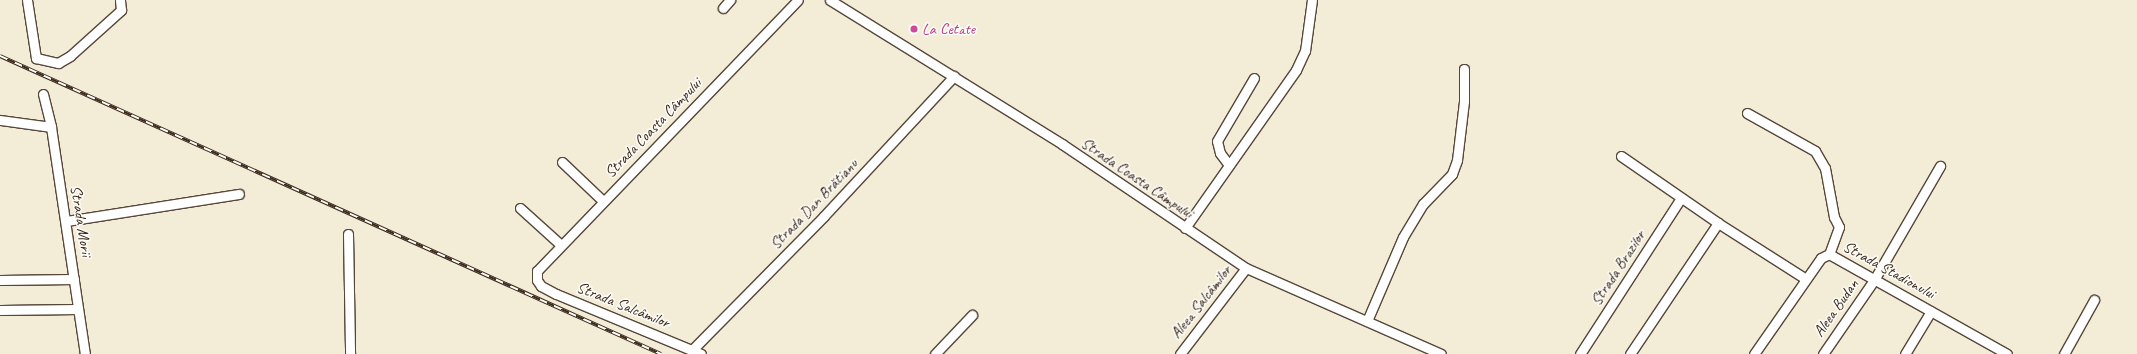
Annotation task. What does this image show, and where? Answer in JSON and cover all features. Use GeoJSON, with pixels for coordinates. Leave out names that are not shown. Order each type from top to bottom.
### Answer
{"type":"FeatureCollection","features":[{"type":"Feature","properties":{"kind":"street"},"geometry":{"type":"LineString","coordinates":[[27,0],[36,58],[58,63],[70,56],[121,10],[120,0]]}},
{"type":"Feature","properties":{"kind":"street"},"geometry":{"type":"LineString","coordinates":[[724,8],[730,0]]}},
{"type":"Feature","properties":{"kind":"street","name":"Strada Coasta Câmpului"},"geometry":{"type":"LineString","coordinates":[[537,280],[537,271],[561,245],[798,0]]}},
{"type":"Feature","properties":{"kind":"street","name":"Strada Coasta Câmpului"},"geometry":{"type":"LineString","coordinates":[[830,0],[1062,144],[1246,268],[1441,354]]}},
{"type":"Feature","properties":{"kind":"street"},"geometry":{"type":"LineString","coordinates":[[1185,228],[1296,70],[1304,51],[1312,0]]}},
{"type":"Feature","properties":{"kind":"street"},"geometry":{"type":"LineString","coordinates":[[1367,321],[1403,237],[1423,204],[1452,174],[1457,160],[1464,101],[1464,69]]}},
{"type":"Feature","properties":{"kind":"street","name":"Strada Dan Brătianu"},"geometry":{"type":"LineString","coordinates":[[692,350],[824,216],[954,76]]}},
{"type":"Feature","properties":{"kind":"street"},"geometry":{"type":"LineString","coordinates":[[1229,165],[1220,153],[1217,141],[1254,78]]}},
{"type":"Feature","properties":{"kind":"street","name":"Strada Morii"},"geometry":{"type":"LineString","coordinates":[[43,94],[51,126],[85,354]]}},
{"type":"Feature","properties":{"kind":"street"},"geometry":{"type":"LineString","coordinates":[[1747,113],[1815,151],[1825,168],[1833,211],[1839,228],[1829,254]]}},
{"type":"Feature","properties":{"kind":"street"},"geometry":{"type":"LineString","coordinates":[[0,120],[51,126]]}},
{"type":"Feature","properties":{"kind":"street"},"geometry":{"type":"LineString","coordinates":[[1621,156],[1718,223],[1806,279]]}},
{"type":"Feature","properties":{"kind":"street"},"geometry":{"type":"LineString","coordinates":[[562,162],[603,201]]}},
{"type":"Feature","properties":{"kind":"street","name":"Aleea Budan"},"geometry":{"type":"LineString","coordinates":[[1823,354],[1874,280],[1940,166]]}},
{"type":"Feature","properties":{"kind":"street"},"geometry":{"type":"LineString","coordinates":[[66,221],[239,194]]}},
{"type":"Feature","properties":{"kind":"street","name":"Strada Brazilor"},"geometry":{"type":"LineString","coordinates":[[1580,354],[1681,198]]}},
{"type":"Feature","properties":{"kind":"street"},"geometry":{"type":"LineString","coordinates":[[520,208],[561,245]]}},
{"type":"Feature","properties":{"kind":"street"},"geometry":{"type":"LineString","coordinates":[[1630,354],[1718,223]]}},
{"type":"Feature","properties":{"kind":"street"},"geometry":{"type":"LineString","coordinates":[[348,234],[350,354]]}},
{"type":"Feature","properties":{"kind":"street","name":"Strada Stadionului"},"geometry":{"type":"LineString","coordinates":[[1754,354],[1821,258],[1829,254],[1931,311],[1991,350],[2007,354]]}},
{"type":"Feature","properties":{"kind":"street","name":"Aleea Salcâmilor"},"geometry":{"type":"LineString","coordinates":[[1180,354],[1246,268]]}},
{"type":"Feature","properties":{"kind":"street"},"geometry":{"type":"LineString","coordinates":[[0,280],[74,279]]}},
{"type":"Feature","properties":{"kind":"street","name":"Strada Salcâmilor"},"geometry":{"type":"LineString","coordinates":[[537,280],[541,286],[556,294],[702,354]]}},
{"type":"Feature","properties":{"kind":"street"},"geometry":{"type":"LineString","coordinates":[[2064,354],[2094,300]]}},
{"type":"Feature","properties":{"kind":"street"},"geometry":{"type":"LineString","coordinates":[[0,310],[78,309]]}},
{"type":"Feature","properties":{"kind":"street"},"geometry":{"type":"LineString","coordinates":[[1905,354],[1931,311]]}},
{"type":"Feature","properties":{"kind":"street"},"geometry":{"type":"LineString","coordinates":[[935,354],[972,315]]}},
{"type":"Feature","properties":{"kind":"railway"},"geometry":{"type":"LineString","coordinates":[[0,56],[661,354]]}},
{"type":"Feature","properties":{"kind":"place","name":"La Cetate"},"geometry":{"type":"Point","coordinates":[914,29]}}]}
